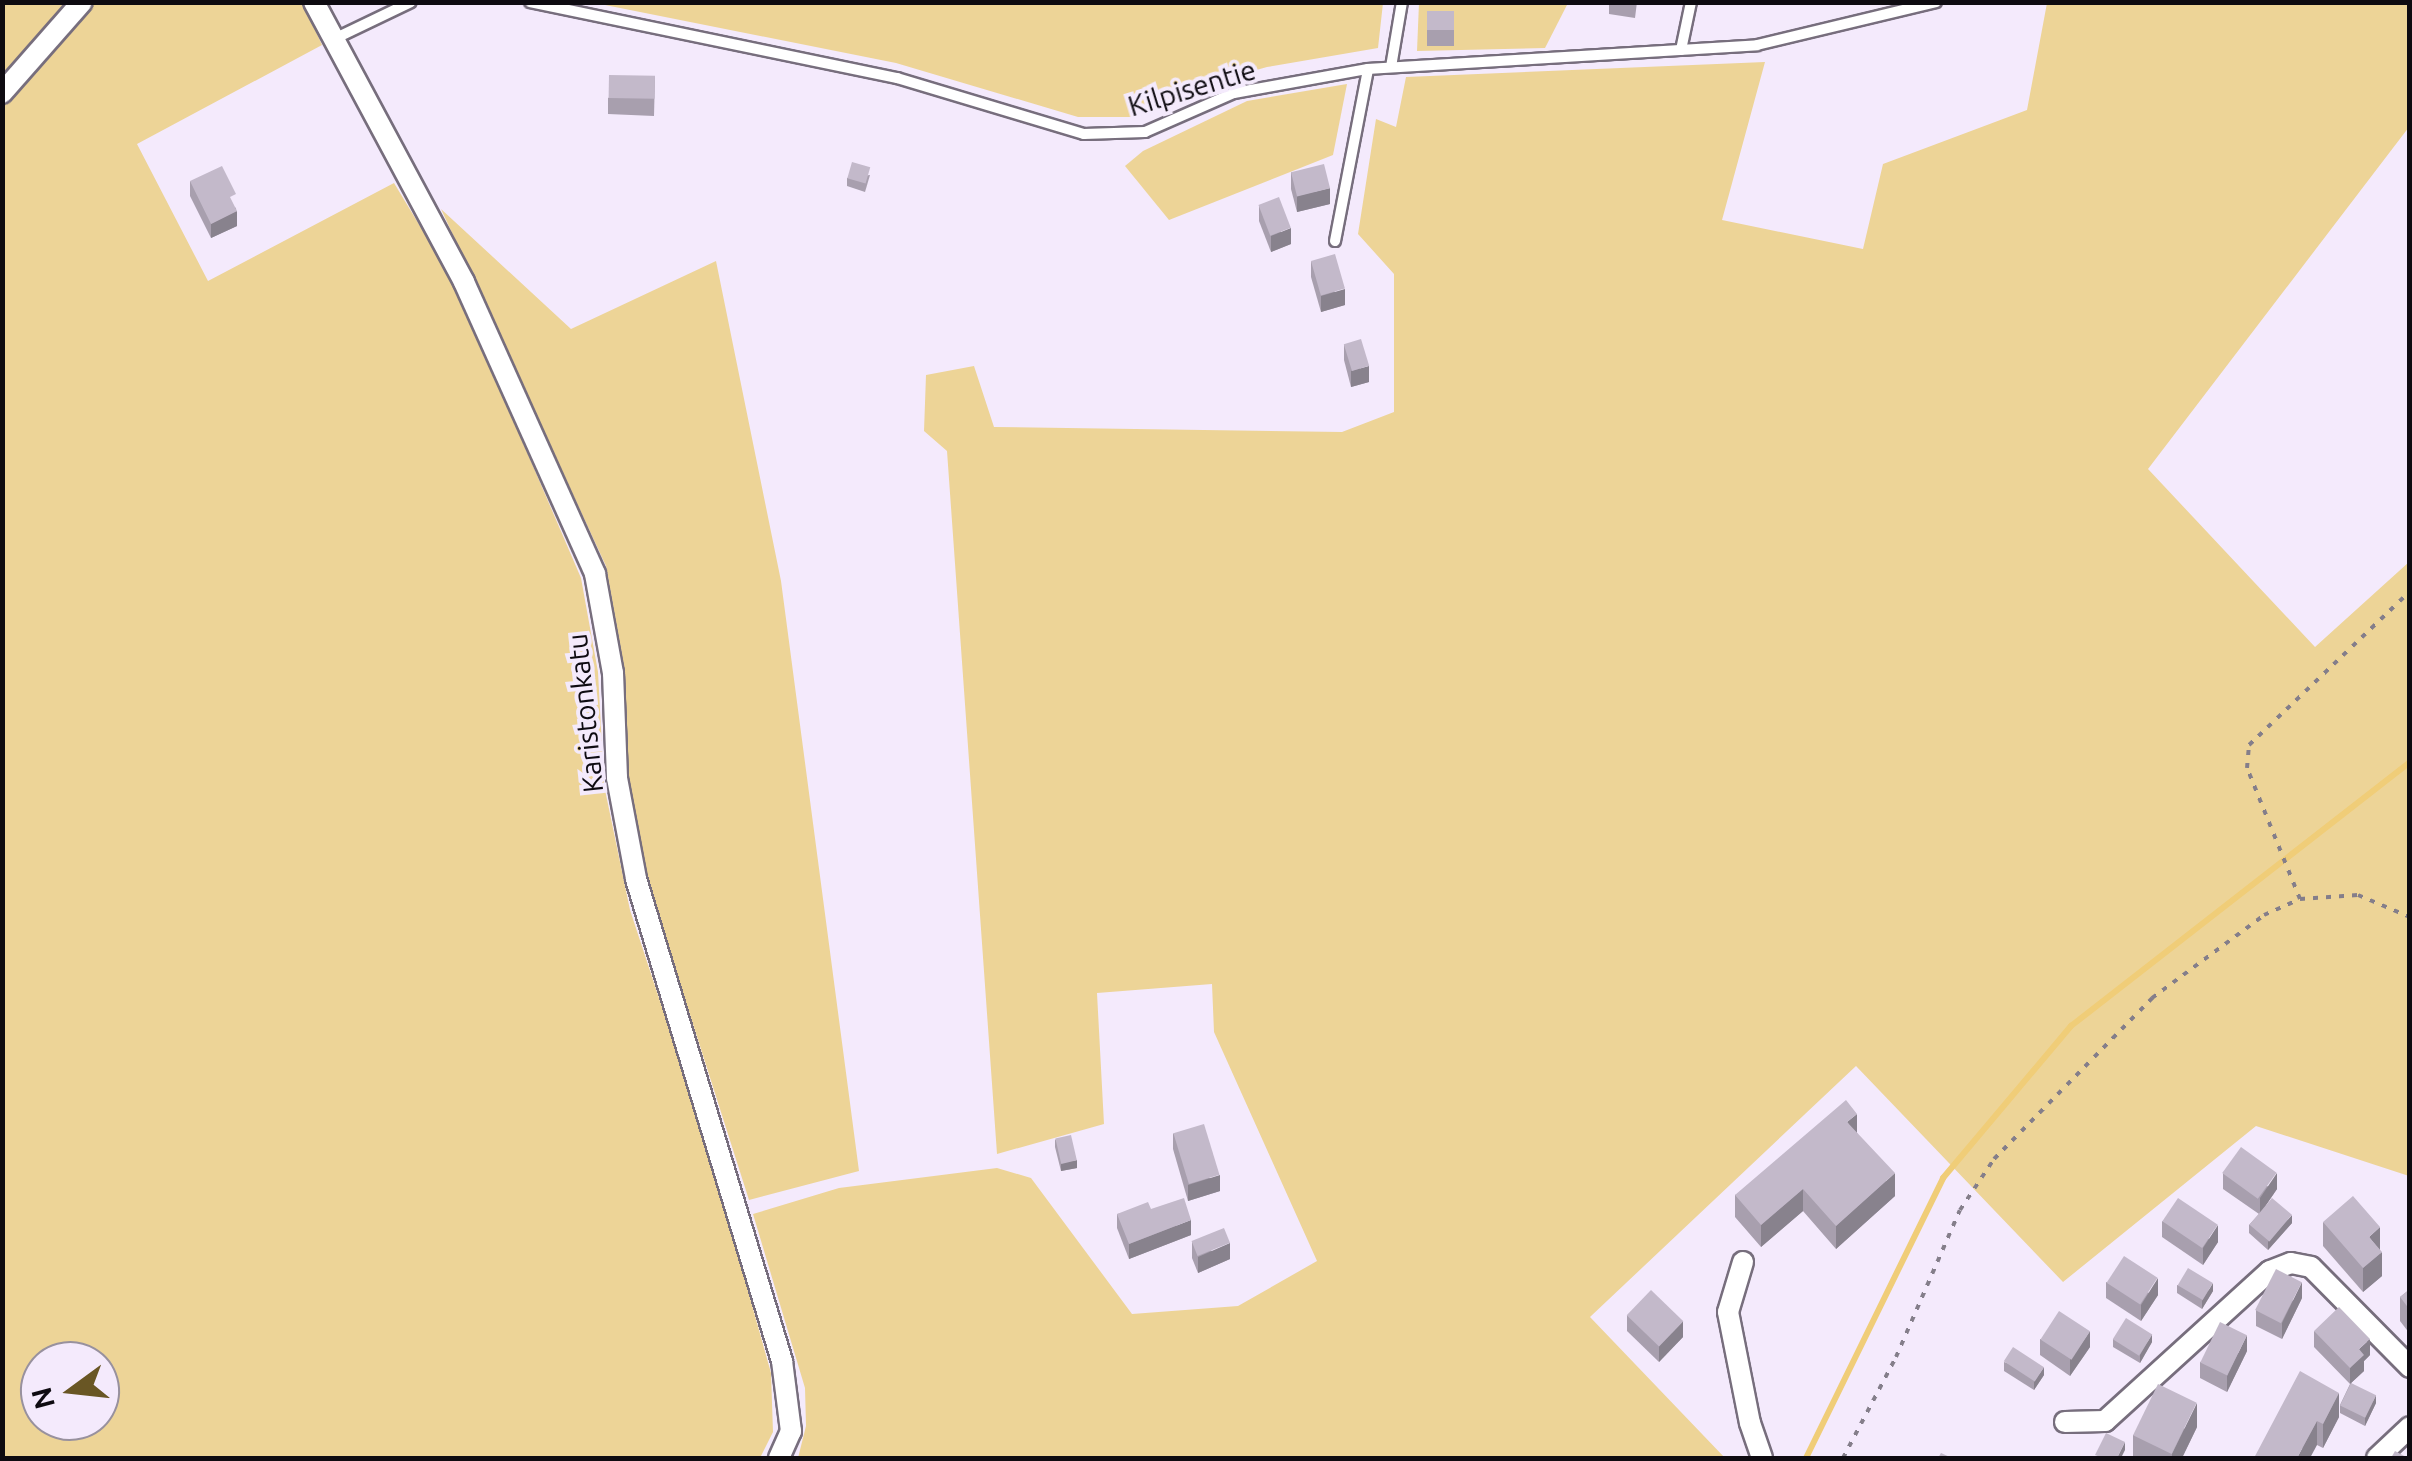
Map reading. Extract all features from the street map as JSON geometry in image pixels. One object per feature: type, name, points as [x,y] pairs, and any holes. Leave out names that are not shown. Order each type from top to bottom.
[{"type":"street","points":[[2,93],[82,2]]},
{"type":"street","name":"Karistonkatu","points":[[314,2],[464,282],[595,574],[613,673],[618,778],[636,879],[782,1360],[791,1431],[779,1458]]},
{"type":"street","points":[[1743,1262],[1728,1312],[1750,1423],[1762,1458]]},
{"type":"street","points":[[2065,1422],[2105,1421],[2270,1271],[2291,1263],[2311,1266],[2410,1367]]},
{"type":"street","points":[[2376,1458],[2410,1428]]},
{"type":"lane","points":[[333,39],[411,2]]},
{"type":"lane","name":"Kilpisentie","points":[[530,2],[897,78],[1084,134],[1145,132],[1234,94],[1368,69],[1757,45],[1936,2]]},
{"type":"lane","points":[[1391,68],[1402,2]]},
{"type":"lane","points":[[1681,50],[1691,2]]},
{"type":"lane","points":[[1336,241],[1368,69]]},
{"type":"path","points":[[2300,899],[2279,856],[2247,768],[2249,745],[2410,591]]},
{"type":"path","points":[[1843,1458],[1896,1357],[1960,1210],[1994,1159],[2152,998],[2264,915],[2300,899],[2358,895],[2410,918]]},
{"type":"shaded area","points":[[3,3],[70,3],[3,79]]},
{"type":"shaded area","points":[[94,3],[303,3],[322,45],[137,144],[208,281],[394,183],[455,284],[581,578],[598,672],[604,785],[630,910],[706,1141],[771,1373],[773,1432],[760,1458],[3,1458],[3,107]]},
{"type":"shaded area","points":[[595,3],[1383,3],[1378,48],[1267,67],[1182,91],[1165,104],[1130,117],[1078,117],[896,63]]},
{"type":"shaded area","points":[[1419,3],[1568,3],[1545,48],[1417,51]]},
{"type":"shaded area","points":[[2047,3],[2409,3],[2409,127],[2148,469],[2315,647],[2409,562],[2409,1176],[2256,1126],[2063,1282],[1856,1066],[1590,1317],[1725,1458],[798,1458],[806,1426],[805,1388],[753,1214],[839,1188],[997,1168],[1031,1178],[1132,1314],[1238,1306],[1317,1261],[1214,1032],[1212,984],[1097,993],[1104,1124],[997,1154],[947,451],[924,431],[926,375],[974,366],[994,427],[1342,432],[1394,412],[1394,274],[1358,234],[1376,119],[1396,127],[1406,77],[1765,62],[1722,220],[1863,249],[1883,164],[2027,110]]},
{"type":"shaded area","points":[[1347,84],[1333,155],[1169,220],[1125,166],[1143,151],[1247,101]]},
{"type":"shaded area","points":[[441,209],[571,329],[716,261],[781,581],[859,1171],[749,1200],[642,864],[626,772],[625,672],[606,566]]},
{"type":"building","points":[[1427,11],[1454,11],[1454,30],[1427,30]]},
{"type":"building","points":[[609,75],[655,76],[655,99],[609,98]]},
{"type":"building","points":[[852,162],[870,167],[866,184],[847,178]]},
{"type":"building","points":[[1324,164],[1330,188],[1297,196],[1291,172]]},
{"type":"building","points":[[222,166],[236,194],[230,197],[237,211],[211,224],[190,181]]},
{"type":"building","points":[[1279,197],[1291,228],[1270,236],[1258,205]]},
{"type":"building","points":[[1335,254],[1345,289],[1321,295],[1311,261]]},
{"type":"building","points":[[1361,339],[1369,366],[1352,371],[1344,344]]},
{"type":"building","points":[[1846,1100],[1857,1114],[1847,1122],[1895,1173],[1836,1226],[1803,1189],[1761,1225],[1735,1195]]},
{"type":"building","points":[[1204,1124],[1219,1175],[1189,1184],[1173,1133]]},
{"type":"building","points":[[1071,1135],[1077,1160],[1061,1164],[1055,1139]]},
{"type":"building","points":[[2241,1147],[2277,1173],[2258,1199],[2222,1173]]},
{"type":"building","points":[[2353,1196],[2380,1227],[2369,1237],[2382,1252],[2363,1268],[2323,1222]]},
{"type":"building","points":[[1184,1198],[1191,1220],[1129,1244],[1117,1214],[1148,1202],[1151,1209]]},
{"type":"building","points":[[2178,1198],[2218,1225],[2202,1248],[2162,1221]]},
{"type":"building","points":[[2272,1198],[2292,1215],[2269,1242],[2250,1225]]},
{"type":"building","points":[[1224,1228],[1230,1243],[1198,1256],[1192,1241]]},
{"type":"building","points":[[2124,1256],[2158,1278],[2140,1305],[2107,1283]]},
{"type":"building","points":[[2188,1268],[2213,1283],[2203,1300],[2178,1285]]},
{"type":"building","points":[[2276,1269],[2302,1282],[2281,1323],[2255,1310]]},
{"type":"building","points":[[2410,1289],[2410,1310],[2400,1297]]},
{"type":"building","points":[[1651,1290],[1683,1321],[1659,1346],[1627,1315]]},
{"type":"building","points":[[2339,1307],[2370,1339],[2359,1349],[2364,1355],[2350,1368],[2314,1331]]},
{"type":"building","points":[[2059,1311],[2090,1331],[2072,1360],[2040,1340]]},
{"type":"building","points":[[2126,1318],[2152,1334],[2139,1356],[2113,1339]]},
{"type":"building","points":[[2220,1322],[2247,1335],[2227,1376],[2200,1362]]},
{"type":"building","points":[[2013,1347],[2044,1367],[2035,1381],[2004,1361]]},
{"type":"building","points":[[2300,1371],[2339,1393],[2323,1424],[2317,1421],[2297,1458],[2254,1458]]},
{"type":"building","points":[[2351,1383],[2376,1395],[2365,1418],[2340,1405]]},
{"type":"building","points":[[2158,1384],[2197,1403],[2172,1454],[2133,1435]]},
{"type":"building","points":[[2106,1433],[2125,1442],[2117,1458],[2095,1455]]},
{"type":"waterway","points":[[1806,1458],[1943,1178],[2071,1026],[2410,762]]}]
